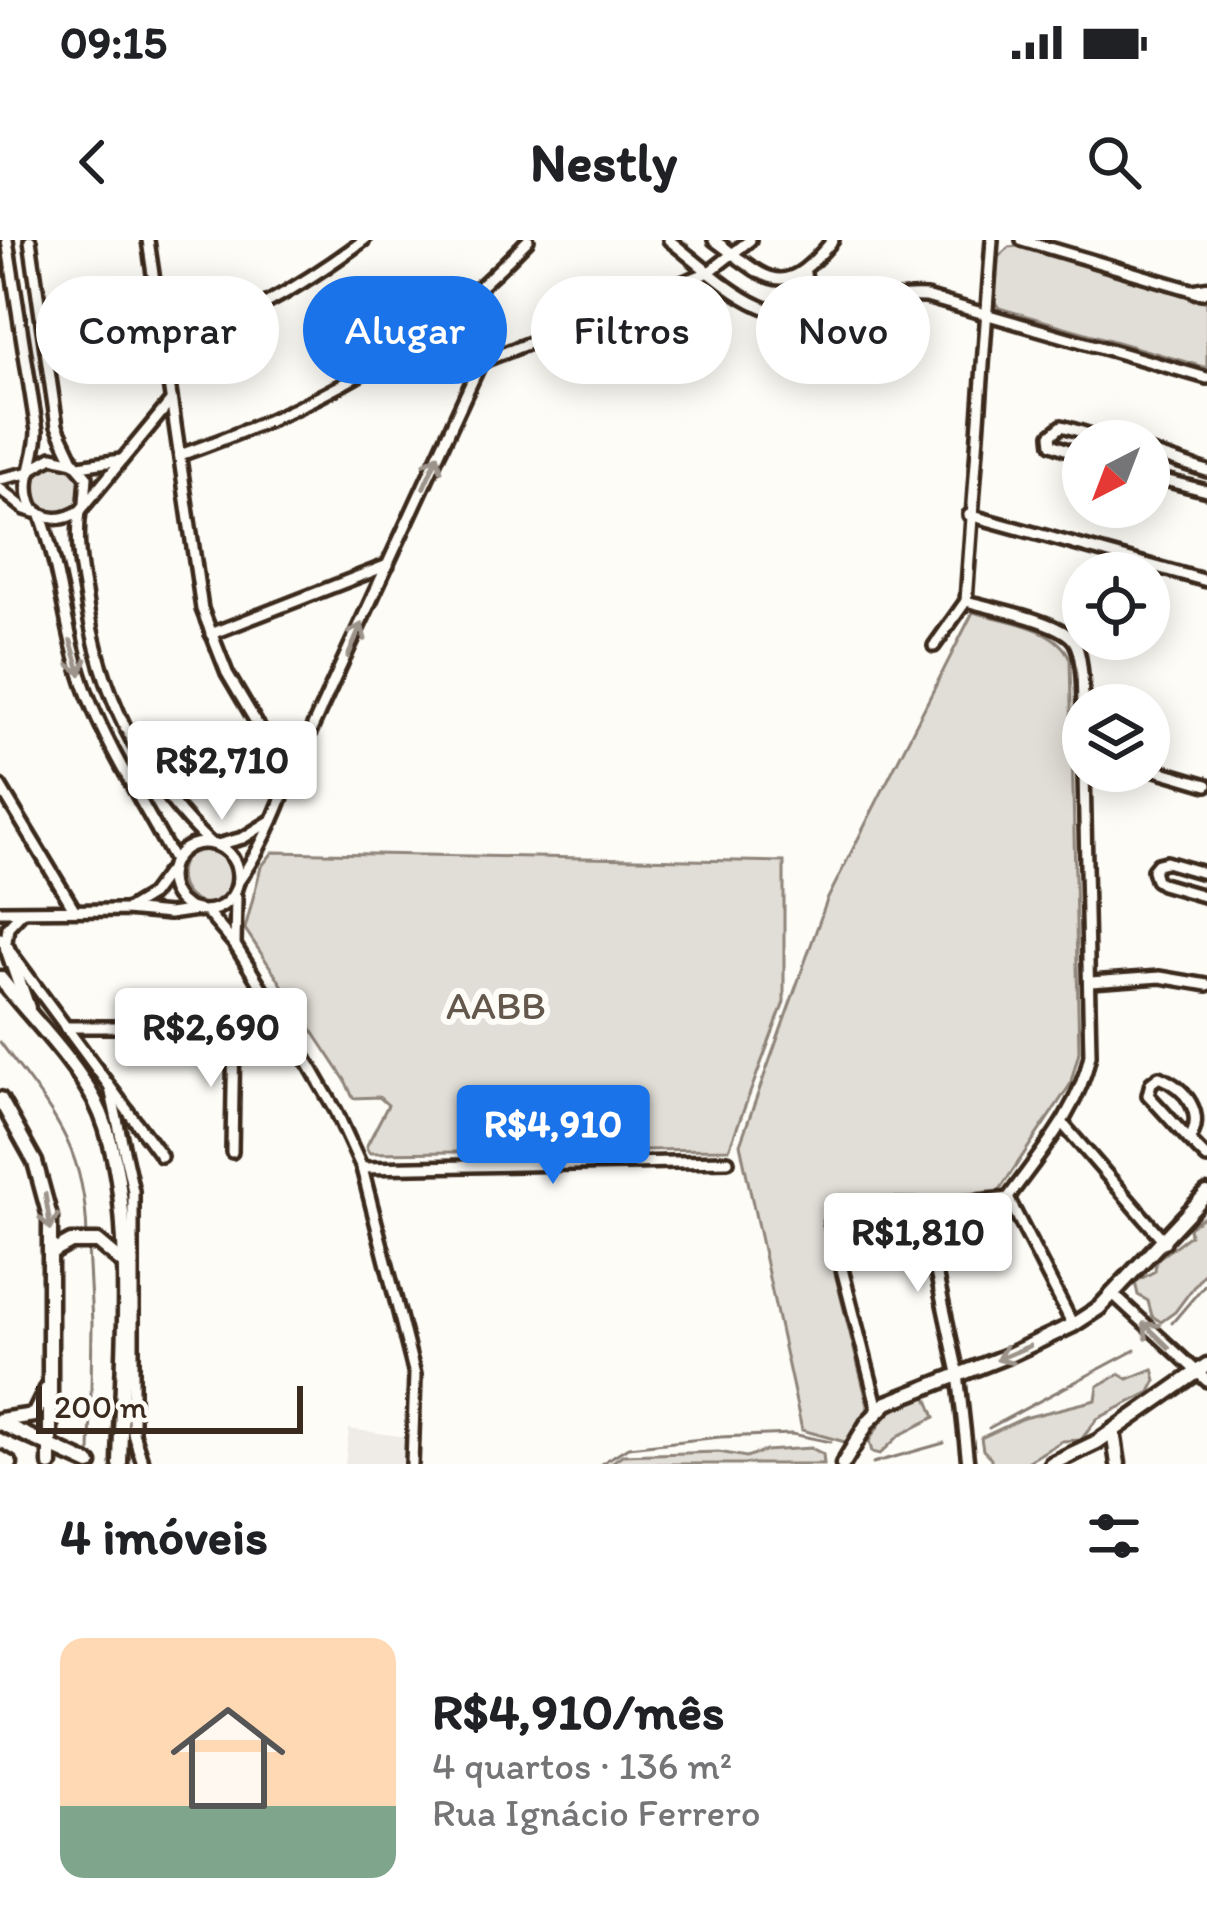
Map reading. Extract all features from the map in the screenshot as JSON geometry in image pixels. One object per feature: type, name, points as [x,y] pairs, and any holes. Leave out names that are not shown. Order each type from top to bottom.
[{"type":"main road","points":[[4,943],[32,1020]]},
{"type":"main road","points":[[0,978],[94,1098],[106,1127],[122,1202],[122,1464]]},
{"type":"main road","points":[[0,1099],[34,1162],[50,1217],[50,1464]]},
{"type":"main road","points":[[842,1464],[878,1409],[1073,1325],[1114,1295],[1207,1193]]},
{"type":"main road","points":[[52,1252],[71,1242],[98,1242],[123,1263]]},
{"type":"main road","points":[[122,1358],[133,1378]]},
{"type":"main road","points":[[1051,1464],[1113,1432],[1204,1374]]},
{"type":"main road","points":[[0,1421],[34,1415],[50,1382]]},
{"type":"main road","points":[[0,1421],[90,1464]]},
{"type":"main road","points":[[1113,1432],[1118,1464]]},
{"type":"main road","points":[[1073,1454],[1087,1464]]},
{"type":"main road","points":[[0,1458],[10,1464]]},
{"type":"street","points":[[7,240],[37,431],[26,488],[51,544],[70,642],[88,698],[173,864],[172,889],[185,906],[201,911],[235,945],[336,1111],[362,1168],[415,1375],[412,1464]]},
{"type":"street","points":[[30,240],[36,282]]},
{"type":"street","points":[[148,240],[153,276]]},
{"type":"street","points":[[279,297],[364,240]]},
{"type":"street","points":[[489,276],[528,240]]},
{"type":"street","points":[[669,240],[756,304]]},
{"type":"street","points":[[714,240],[764,277],[805,273],[833,240]]},
{"type":"street","points":[[507,352],[709,272],[750,240]]},
{"type":"street","points":[[934,646],[966,601],[992,240]]},
{"type":"street","points":[[1022,240],[1203,291]]},
{"type":"street","points":[[930,298],[1207,379]]},
{"type":"street","points":[[26,355],[36,354]]},
{"type":"street","points":[[51,384],[57,426],[89,488],[77,527],[91,635],[106,691],[183,818],[234,860],[235,945]]},
{"type":"street","points":[[170,384],[202,609],[227,673],[289,778]]},
{"type":"street","points":[[180,455],[313,403],[346,384]]},
{"type":"street","points":[[0,911],[169,914],[225,904],[259,852],[471,384]]},
{"type":"street","points":[[0,489],[25,509],[54,520],[68,518],[81,509],[172,400]]},
{"type":"street","points":[[1062,426],[1051,435],[1052,444],[1062,448]]},
{"type":"street","points":[[0,478],[32,470],[52,458],[76,464],[122,460]]},
{"type":"street","points":[[1170,459],[1207,471]]},
{"type":"street","points":[[1170,481],[1207,491]]},
{"type":"street","points":[[970,514],[1207,581]]},
{"type":"street","points":[[211,634],[388,565]]},
{"type":"street","points":[[368,571],[382,577]]},
{"type":"street","points":[[966,601],[1055,627],[1073,639],[1080,684]]},
{"type":"street","points":[[88,698],[106,691]]},
{"type":"street","points":[[1170,774],[1207,785]]},
{"type":"street","points":[[0,786],[74,909]]},
{"type":"street","points":[[878,1409],[830,1222],[836,1209],[848,1203],[922,1208],[1008,1198],[1062,1123],[1085,1078],[1090,1055],[1085,792]]},
{"type":"street","points":[[125,910],[151,895],[186,848],[243,838],[276,816]]},
{"type":"street","points":[[1207,874],[1166,862],[1153,870],[1162,884],[1207,897]]},
{"type":"street","points":[[22,912],[8,927],[4,943],[161,1156]]},
{"type":"street","points":[[1090,982],[1160,977],[1207,985]]},
{"type":"street","points":[[66,1027],[286,1027]]},
{"type":"street","points":[[232,1152],[234,1028]]},
{"type":"street","points":[[1189,1140],[1197,1128],[1196,1111],[1160,1077],[1151,1082],[1148,1095],[1189,1140],[1207,1158]]},
{"type":"street","points":[[110,1088],[133,1191],[133,1436],[143,1464]]},
{"type":"street","points":[[1062,1123],[1166,1242]]},
{"type":"street","points":[[362,1168],[728,1161]]},
{"type":"street","points":[[1008,1198],[1073,1325]]},
{"type":"street","points":[[922,1208],[958,1373],[968,1464]]},
{"type":"street","points":[[1114,1295],[1204,1374]]},
{"type":"street","points":[[122,1464],[133,1436]]},
{"type":"shaded area","points":[[349,1429],[414,1438],[412,1464],[345,1464]]},
{"type":"green space","points":[[1019,246],[1207,302],[1207,368],[999,308],[993,300],[996,259],[1009,247]]},
{"type":"green space","points":[[57,463],[76,470],[83,489],[76,508],[57,515],[38,508],[31,489],[38,470]]},
{"type":"green space","points":[[973,612],[1054,639],[1062,647],[1062,660],[1070,660],[1071,684],[1062,684],[1062,792],[1073,792],[1079,1052],[1070,1085],[999,1191],[919,1198],[845,1196],[825,1208],[822,1222],[868,1405],[866,1421],[845,1442],[802,1430],[740,1144],[827,900]]},
{"type":"green space","points":[[209,846],[229,855],[238,875],[229,895],[209,904],[189,895],[180,875],[189,855]]},
{"type":"green space","name":"AABB","points":[[273,852],[784,862],[784,1002],[729,1149],[369,1153],[366,1147],[388,1105],[379,1097],[353,1098],[245,929],[261,867]]},
{"type":"green space","points":[[1207,1214],[1207,1269],[1175,1312],[1161,1322],[1152,1316],[1148,1301],[1138,1295],[1135,1282],[1155,1271],[1156,1260],[1190,1235],[1189,1227]]},
{"type":"green space","points":[[1153,1369],[1156,1380],[1150,1392],[1097,1419],[1081,1440],[1062,1441],[1024,1464],[991,1464],[983,1450],[981,1438],[1024,1418],[1096,1400],[1098,1386],[1120,1374],[1128,1379]]},
{"type":"green space","points":[[926,1395],[935,1417],[900,1435],[880,1454],[872,1452],[869,1441],[888,1411]]},
{"type":"green space","points":[[811,1448],[823,1454],[824,1464],[610,1464],[622,1455],[719,1452],[746,1457]]},
{"type":"waterway","points":[[0,1042],[50,1110],[72,1153],[85,1205],[87,1237]]},
{"type":"waterway","points":[[88,1247],[90,1459]]},
{"type":"waterway","points":[[1172,1323],[1207,1282]]},
{"type":"waterway","points":[[989,1428],[1135,1350]]},
{"type":"waterway","points":[[601,1464],[628,1447],[720,1437],[792,1434],[831,1442]]},
{"type":"waterway","points":[[873,1463],[944,1443]]}]
